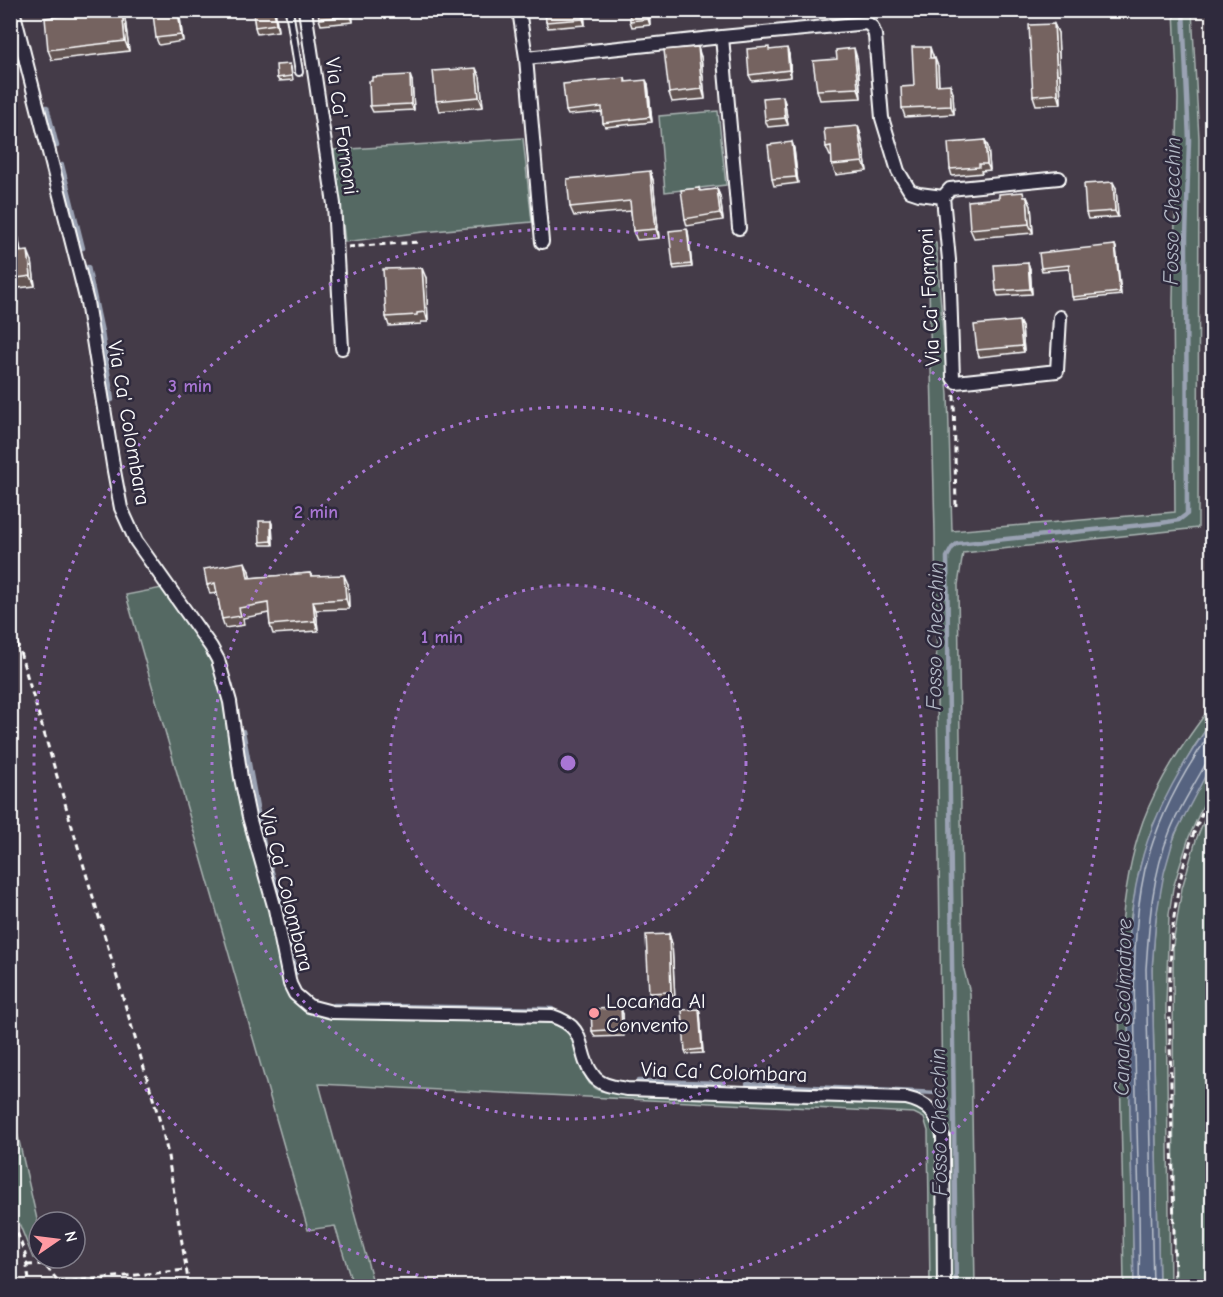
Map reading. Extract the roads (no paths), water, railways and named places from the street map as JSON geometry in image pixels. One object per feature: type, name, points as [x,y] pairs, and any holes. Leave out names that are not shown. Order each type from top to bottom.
[{"type":"street","name":"Via Ca' Colombara","points":[[13,10],[87,302],[121,508],[135,542],[211,646],[223,674],[232,711],[249,817],[275,909],[287,972],[295,994],[309,1006],[332,1012],[552,1016],[564,1020],[572,1027],[579,1036],[593,1075],[601,1082],[613,1087],[906,1098],[918,1101],[935,1114],[943,1136],[945,1287]]},
{"type":"street","name":"Via Ca' Fornoni","points":[[305,10],[329,164],[337,248],[342,348]]},
{"type":"street","points":[[519,10],[526,58],[542,242]]},
{"type":"street","name":"Via Ca' Fornoni","points":[[526,58],[867,24],[872,27],[875,35],[882,118],[898,171],[910,191],[944,197]]},
{"type":"street","points":[[722,37],[739,228]]},
{"type":"street","name":"Via Ca' Fornoni","points":[[1059,178],[950,189],[944,197],[949,260],[953,378],[956,382],[1057,371],[1060,317]]},
{"type":"lane","name":"Via Ca' Fornoni","points":[[289,10],[299,72]]},
{"type":"water","points":[[1212,721],[1212,763],[1175,834],[1164,873],[1156,918],[1152,969],[1159,1286],[1134,1286],[1128,989],[1131,915],[1140,867],[1152,828],[1189,755]]},
{"type":"waterway","name":"Fosso Checchin","points":[[956,1286],[947,557],[957,544],[1161,523],[1179,520],[1187,514],[1186,237],[1189,140],[1183,10]]},
{"type":"waterway","points":[[47,107],[57,146]]},
{"type":"waterway","points":[[62,165],[83,248]]},
{"type":"waterway","points":[[88,267],[102,332],[112,400]]},
{"type":"waterway","points":[[243,731],[264,845],[283,909],[296,973]]},
{"type":"waterway","points":[[334,1005],[552,1009]]},
{"type":"waterway","points":[[638,1081],[723,1083]]},
{"type":"waterway","points":[[747,1084],[938,1093]]},
{"type":"place","name":"Locanda Al Convento","points":[[594,1013]]},
{"type":"water label","name":"Canale Scolmatore","points":[[1122,1007]]}]
